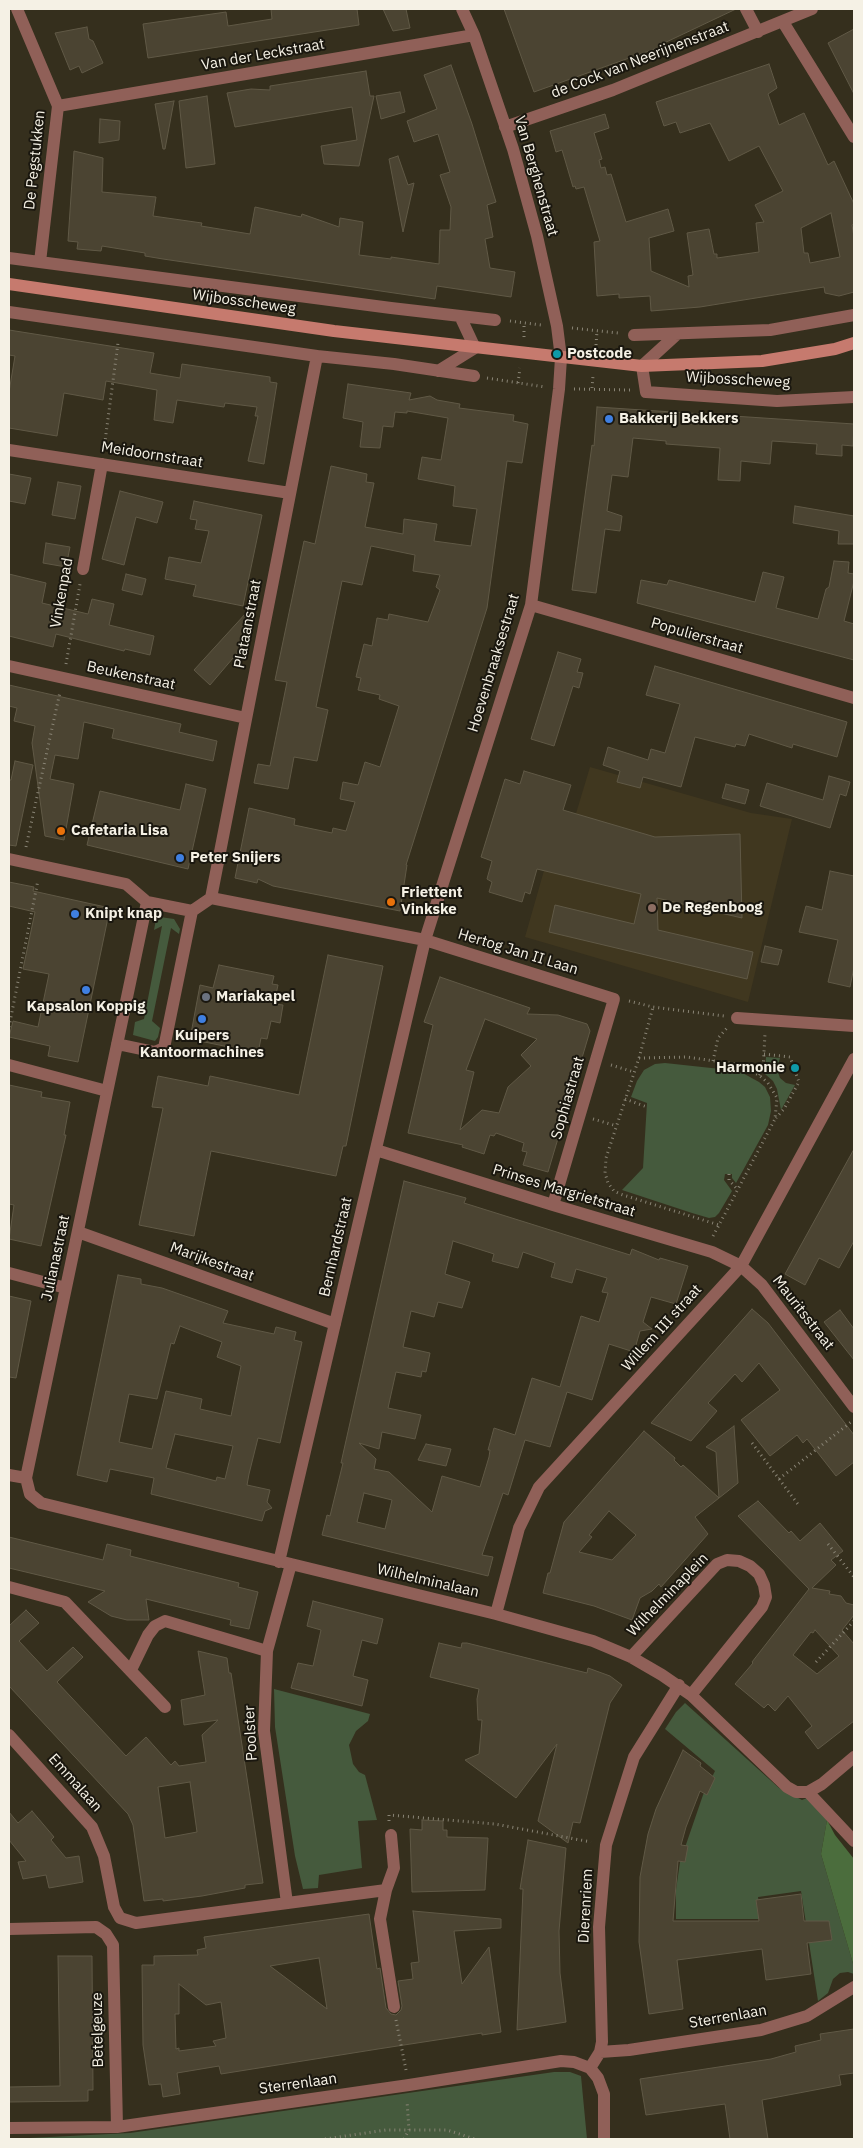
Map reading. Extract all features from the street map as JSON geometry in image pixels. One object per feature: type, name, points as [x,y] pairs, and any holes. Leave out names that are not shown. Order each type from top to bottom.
[{"type":"street","name":"De Pegstukken","points":[[17,9],[58,106],[40,262]]},
{"type":"street","name":"Van Berghenstraat","points":[[462,9],[474,35],[513,149],[537,236],[557,326],[561,358]]},
{"type":"street","points":[[746,9],[758,32]]},
{"type":"street","name":"de Cock van Neerijnenstraat","points":[[505,127],[613,90],[812,9]]},
{"type":"street","points":[[783,22],[854,137]]},
{"type":"street","name":"Van der Leckstraat","points":[[58,106],[474,35]]},
{"type":"street","name":"Wijbosscheweg","points":[[9,258],[495,320]]},
{"type":"street","name":"Wijbosscheweg","points":[[9,284],[334,331],[642,366],[762,361],[835,349],[854,343]]},
{"type":"street","points":[[9,312],[317,356],[394,364],[474,376]]},
{"type":"street","points":[[634,335],[676,335],[770,330],[854,315]]},
{"type":"street","points":[[438,371],[475,348],[460,316]]},
{"type":"street","points":[[642,366],[676,335]]},
{"type":"street","name":"Plataanstraat","points":[[211,898],[317,356]]},
{"type":"street","name":"Hoevenbraaksestraat","points":[[425,940],[531,605],[559,389],[561,358]]},
{"type":"street","name":"Wijbosscheweg","points":[[642,366],[646,392],[777,400],[854,397]]},
{"type":"street","name":"Meidoornstraat","points":[[9,450],[290,493]]},
{"type":"street","name":"Vinkenpad","points":[[83,569],[102,464]]},
{"type":"street","name":"Populierstraat","points":[[531,605],[854,698]]},
{"type":"street","name":"Beukenstraat","points":[[9,666],[246,718]]},
{"type":"street","points":[[9,859],[126,884],[147,902],[192,911]]},
{"type":"street","points":[[117,1044],[155,1052],[164,1048],[192,911],[211,898]]},
{"type":"street","name":"Hertog Jan II Laan","points":[[211,898],[425,940],[614,999]]},
{"type":"street","name":"Julianastraat","points":[[26,1478],[147,902]]},
{"type":"street","name":"Bernhardstraat","points":[[285,1563],[335,1324],[425,940]]},
{"type":"street","name":"Sophiastraat","points":[[553,1205],[614,999]]},
{"type":"street","points":[[734,1017],[854,1026]]},
{"type":"street","name":"Willem III straat","points":[[496,1614],[519,1528],[539,1487],[741,1266],[854,1059]]},
{"type":"street","points":[[9,1066],[107,1091]]},
{"type":"street","name":"Prinses Margrietstraat","points":[[376,1150],[705,1250],[741,1266]]},
{"type":"street","name":"Marijkestraat","points":[[78,1232],[335,1324]]},
{"type":"street","name":"Mauritsstraat","points":[[741,1266],[762,1286],[854,1407]]},
{"type":"street","points":[[9,1273],[66,1288]]},
{"type":"street","points":[[9,1475],[26,1478]]},
{"type":"street","name":"Wilhelminalaan","points":[[26,1478],[30,1494],[40,1503],[496,1614],[593,1642],[631,1657],[691,1694],[787,1787],[796,1792],[808,1792]]},
{"type":"street","name":"Wilhelminaplein","points":[[631,1657],[717,1564],[727,1560],[739,1561],[750,1566],[759,1574],[764,1586],[766,1597],[762,1607],[691,1694]]},
{"type":"street","name":"Poolster","points":[[285,1563],[267,1651],[264,1732],[287,1903]]},
{"type":"street","points":[[9,1587],[65,1602],[165,1707]]},
{"type":"street","points":[[131,1670],[148,1635],[155,1626],[165,1621],[267,1651]]},
{"type":"street","name":"Dierenriem","points":[[590,2068],[600,2052],[602,2042],[598,1927],[606,1845],[634,1757],[679,1686]]},
{"type":"street","name":"Emmalaan","points":[[9,1735],[92,1826],[104,1856],[114,1907],[120,1918],[136,1923],[287,1903]]},
{"type":"street","points":[[854,1757],[822,1784],[808,1792],[854,1841]]},
{"type":"street","points":[[391,1835],[394,1868],[386,1890],[380,1919],[394,2007]]},
{"type":"street","points":[[287,1903],[386,1890]]},
{"type":"street","name":"Betelgeuze","points":[[9,1929],[96,1927],[106,1934],[113,1944],[117,2127]]},
{"type":"street","name":"Sterrenlaan","points":[[600,2052],[628,2050],[760,2030],[808,2016],[854,1987]]},
{"type":"street","name":"Sterrenlaan","points":[[9,2128],[117,2127],[561,2061],[574,2062],[590,2068]]},
{"type":"street","points":[[590,2068],[598,2078],[604,2094],[604,2139]]},
{"type":"path","points":[[524,323],[634,335]]},
{"type":"path","points":[[102,464],[120,327]]},
{"type":"path","name":"Vinkenpad","points":[[23,863],[63,678],[83,569]]},
{"type":"path","points":[[9,1027],[40,866]]},
{"type":"path","points":[[614,999],[635,1001],[653,1007],[734,1017],[725,1032],[718,1038],[712,1061]]},
{"type":"path","points":[[653,1007],[639,1058],[606,1158],[605,1173],[614,1191],[719,1225]]},
{"type":"path","points":[[759,1075],[762,1070],[766,1020]]},
{"type":"path","points":[[705,1250],[775,1119],[784,1109],[799,1082],[790,1057],[764,1054]]},
{"type":"path","points":[[639,1058],[687,1057],[734,1064],[759,1075],[768,1083],[776,1098],[775,1119]]},
{"type":"path","points":[[596,1061],[634,1072]]},
{"type":"path","points":[[625,1099],[647,1107]]},
{"type":"path","points":[[580,1116],[616,1126]]},
{"type":"path","points":[[728,1174],[729,1180],[738,1190]]},
{"type":"path","points":[[778,1479],[854,1419]]},
{"type":"path","points":[[752,1443],[800,1507]]},
{"type":"path","points":[[828,1544],[854,1577]]},
{"type":"path","points":[[816,1662],[854,1621]]},
{"type":"path","points":[[391,1835],[388,1815],[495,1824],[606,1845]]},
{"type":"path","points":[[394,2007],[409,2085],[409,2130],[404,2139]]},
{"type":"path","points":[[325,2139],[386,2130],[447,2130],[474,2139]]},
{"type":"shaded area","name":"De Regenboog","points":[[590,767],[751,813],[792,819],[748,1002],[525,937],[545,867],[559,870]]},
{"type":"green space","points":[[160,917],[174,919],[180,929],[179,934],[171,928],[152,1021],[160,1028],[155,1041],[133,1035],[135,1022],[144,1019],[162,926],[154,930],[156,919]]},
{"type":"green space","points":[[766,1057],[780,1058],[777,1069],[780,1078],[786,1083],[795,1085],[781,1110],[777,1089],[773,1081],[765,1074]]},
{"type":"green space","points":[[665,1063],[739,1071],[765,1087],[770,1097],[771,1111],[768,1125],[736,1183],[732,1178],[732,1174],[725,1174],[724,1180],[732,1191],[715,1217],[709,1218],[622,1190],[643,1168],[647,1103],[631,1097],[637,1081],[644,1070],[655,1064]]},
{"type":"green space","points":[[274,1689],[370,1714],[368,1721],[356,1731],[349,1745],[353,1764],[359,1772],[365,1775],[377,1820],[358,1821],[362,1868],[319,1875],[318,1888],[303,1889],[295,1856],[275,1727]]},
{"type":"green space","points":[[685,1703],[779,1788],[802,1800],[807,1798],[827,1820],[821,1854],[854,1967],[854,1974],[848,1972],[840,1973],[833,1979],[828,1993],[818,2001],[801,1891],[758,1897],[761,1919],[676,1919],[676,1890],[680,1862],[703,1795],[715,1771],[665,1729],[676,1712]]},
{"type":"green space","points":[[827,1820],[835,1835],[854,1859],[854,1967],[821,1854]]},
{"type":"green space","points":[[554,2072],[570,2072],[581,2076],[587,2139],[9,2139],[130,2133]]},
{"type":"building","points":[[271,9],[357,9],[359,25],[148,58],[143,24],[226,12],[228,26],[272,19]]},
{"type":"building","points":[[383,9],[406,9],[410,28],[393,31]]},
{"type":"building","points":[[504,9],[736,9],[660,45],[660,47],[534,92]]},
{"type":"building","points":[[87,27],[89,39],[93,41],[103,63],[82,73],[79,66],[70,70],[55,33]]},
{"type":"building","points":[[854,29],[854,94],[828,43]]},
{"type":"building","points":[[769,64],[777,88],[768,94],[779,125],[804,113],[828,165],[834,161],[854,204],[854,224],[852,225],[854,237],[854,292],[839,296],[825,293],[824,287],[700,307],[651,311],[650,296],[619,298],[619,294],[597,296],[594,242],[600,241],[584,187],[576,189],[575,186],[573,187],[562,150],[556,152],[550,131],[605,114],[609,128],[594,133],[602,159],[599,160],[601,168],[605,167],[607,175],[611,174],[626,222],[668,209],[674,231],[649,238],[651,271],[689,287],[688,276],[693,275],[687,233],[709,229],[714,254],[717,254],[717,258],[759,252],[756,223],[764,222],[755,205],[783,191],[759,146],[729,161],[710,123],[680,133],[676,122],[664,126],[656,102]],"holes":[[[831,213],[840,257],[810,263],[808,253],[804,253],[801,228]]]},
{"type":"building","points":[[451,65],[472,124],[496,202],[487,205],[493,237],[485,239],[490,268],[515,272],[511,297],[437,286],[435,299],[163,259],[145,256],[145,253],[102,246],[101,251],[77,249],[78,242],[68,241],[74,151],[103,158],[102,192],[156,197],[153,216],[202,223],[201,226],[250,234],[255,207],[301,217],[302,214],[339,227],[340,218],[363,222],[359,255],[391,259],[391,257],[439,264],[440,230],[450,230],[451,207],[440,175],[450,172],[438,134],[414,142],[407,121],[437,109],[424,75]]},
{"type":"building","points":[[366,71],[370,96],[374,96],[359,166],[324,164],[321,146],[357,140],[352,107],[235,127],[227,93],[251,89],[270,90],[270,86]]},
{"type":"building","points":[[400,92],[405,112],[381,119],[376,96]]},
{"type":"building","points":[[207,96],[215,164],[186,168],[179,101]]},
{"type":"building","points":[[174,101],[165,149],[163,149],[155,104]]},
{"type":"building","points":[[100,119],[120,121],[119,140],[99,143]]},
{"type":"building","points":[[398,156],[408,185],[414,183],[403,232],[389,159]]},
{"type":"building","points":[[9,330],[154,353],[150,373],[180,378],[182,364],[270,377],[270,382],[277,383],[264,464],[248,461],[258,416],[255,416],[257,407],[225,403],[224,407],[177,400],[173,423],[154,420],[157,390],[106,381],[103,400],[64,393],[57,436],[9,428],[9,392],[15,356],[9,355]]},
{"type":"building","points":[[348,384],[411,393],[409,400],[430,396],[437,400],[460,404],[459,408],[514,415],[513,421],[528,424],[522,463],[507,461],[487,608],[406,865],[400,911],[273,886],[258,879],[257,883],[235,878],[249,808],[295,819],[294,825],[332,833],[333,828],[346,831],[355,802],[340,799],[343,782],[358,785],[365,762],[380,767],[399,706],[379,699],[380,695],[358,690],[361,678],[356,677],[364,644],[372,646],[377,618],[388,620],[389,614],[428,622],[440,590],[436,587],[440,575],[413,571],[415,555],[371,546],[362,585],[342,581],[316,707],[328,710],[317,761],[294,757],[288,789],[254,783],[258,764],[270,766],[287,682],[275,680],[304,541],[315,544],[331,466],[367,474],[366,482],[374,483],[365,527],[403,534],[404,519],[437,524],[434,541],[471,546],[477,509],[453,506],[455,486],[418,479],[422,457],[441,460],[448,418],[407,411],[407,413],[395,412],[393,427],[383,426],[380,448],[360,447],[363,422],[343,418]]},
{"type":"building","points":[[597,407],[854,424],[853,446],[842,445],[842,456],[816,454],[817,444],[772,441],[770,464],[741,461],[740,481],[718,480],[720,448],[666,444],[666,441],[633,438],[628,477],[612,475],[607,511],[622,516],[620,531],[605,529],[596,593],[572,590],[592,445],[594,446]]},
{"type":"building","points":[[9,474],[31,478],[25,504],[9,501]]},
{"type":"building","points":[[58,482],[81,486],[75,519],[52,515]]},
{"type":"building","points":[[120,491],[163,502],[157,523],[136,517],[124,565],[102,559]]},
{"type":"building","points":[[194,501],[262,515],[243,606],[193,596],[196,585],[165,579],[169,557],[201,563],[209,531],[195,529],[197,520],[190,519]]},
{"type":"building","points":[[795,506],[854,516],[854,544],[838,544],[839,531],[793,523]]},
{"type":"building","points":[[46,543],[70,547],[66,567],[43,563]]},
{"type":"building","points":[[834,561],[849,562],[848,573],[854,574],[844,621],[854,624],[854,660],[637,603],[641,580],[667,585],[669,580],[755,602],[763,572],[784,577],[776,608],[818,619],[826,589],[829,587]]},
{"type":"building","points":[[9,574],[46,583],[42,603],[88,614],[92,599],[114,604],[109,625],[154,636],[150,655],[125,649],[124,651],[56,634],[53,647],[9,636]]},
{"type":"building","points":[[126,574],[146,579],[142,595],[122,590]]},
{"type":"building","points":[[247,612],[239,651],[210,685],[194,670]]},
{"type":"building","points":[[558,652],[581,659],[577,672],[583,673],[579,688],[573,686],[554,746],[531,739]]},
{"type":"building","points":[[655,666],[847,722],[837,757],[793,744],[792,748],[749,734],[745,746],[736,744],[735,747],[695,737],[681,787],[643,777],[640,788],[617,782],[620,771],[603,765],[608,747],[648,760],[651,749],[665,753],[680,704],[646,695]]},
{"type":"building","points":[[9,685],[181,724],[179,732],[217,741],[213,761],[112,738],[114,729],[84,722],[78,759],[55,755],[50,779],[74,784],[64,840],[45,836],[32,743],[35,726],[14,721],[17,708],[9,706]]},
{"type":"building","points":[[15,761],[33,765],[16,846],[9,845],[9,780],[11,780]]},
{"type":"building","points":[[524,771],[571,785],[563,810],[655,837],[740,834],[742,918],[657,898],[658,930],[753,952],[747,979],[549,932],[555,905],[634,924],[641,894],[537,869],[530,894],[525,892],[522,902],[489,892],[492,882],[487,879],[492,861],[481,857],[505,779],[520,784]]},
{"type":"building","points":[[829,776],[850,782],[846,796],[840,794],[830,828],[760,806],[767,783],[823,800]]},
{"type":"building","points":[[186,784],[206,789],[188,869],[87,845],[100,791],[180,810]]},
{"type":"building","points":[[726,784],[749,790],[745,804],[722,798]]},
{"type":"building","points":[[830,871],[854,876],[854,967],[850,987],[828,982],[838,940],[799,932],[806,906],[822,910]]},
{"type":"building","points":[[9,882],[34,887],[33,891],[110,908],[78,1062],[48,1056],[50,1046],[9,1037],[13,1021],[38,1027],[49,974],[23,969],[35,912],[9,906]]},
{"type":"building","points":[[765,946],[782,950],[778,965],[761,962]]},
{"type":"building","points":[[328,955],[383,966],[346,1146],[343,1146],[336,1176],[211,1151],[194,1236],[139,1225],[163,1108],[152,1107],[158,1076],[208,1086],[210,1076],[299,1095]]},
{"type":"building","points":[[219,965],[274,976],[272,984],[278,985],[274,1004],[283,1005],[280,1023],[271,1021],[267,1039],[261,1038],[258,1053],[190,1039],[200,985],[213,988]]},
{"type":"building","points":[[440,977],[530,1008],[527,1014],[558,1015],[587,1024],[590,1031],[548,1172],[523,1165],[527,1152],[522,1151],[524,1143],[496,1133],[494,1136],[490,1135],[484,1154],[462,1147],[463,1145],[408,1133],[433,1025],[424,1022]],"holes":[[[485,1019],[537,1039],[521,1055],[531,1066],[508,1087],[499,1113],[482,1110],[460,1130],[474,1072],[466,1070]]]},
{"type":"building","points":[[9,1085],[42,1092],[41,1097],[70,1102],[64,1135],[66,1135],[41,1246],[9,1239],[14,1205],[9,1204]]},
{"type":"building","points":[[854,1149],[854,1241],[839,1268],[819,1258],[805,1285],[785,1274]]},
{"type":"building","points":[[404,1181],[466,1198],[464,1203],[630,1255],[632,1249],[659,1260],[660,1258],[688,1266],[676,1304],[651,1297],[643,1322],[652,1329],[640,1331],[634,1352],[609,1344],[592,1400],[567,1392],[550,1447],[525,1440],[508,1495],[503,1493],[482,1555],[493,1557],[488,1576],[322,1535],[327,1515],[330,1516],[343,1463],[341,1463]],"holes":[[[453,1241],[494,1254],[492,1261],[518,1268],[523,1252],[555,1263],[551,1277],[572,1283],[576,1269],[607,1278],[602,1292],[608,1293],[599,1322],[581,1316],[560,1387],[532,1378],[515,1435],[494,1428],[488,1450],[490,1450],[489,1457],[480,1487],[442,1476],[432,1512],[389,1472],[374,1469],[376,1459],[359,1443],[379,1449],[382,1432],[415,1439],[421,1415],[388,1408],[396,1372],[421,1377],[422,1371],[426,1372],[430,1353],[403,1347],[411,1311],[434,1317],[438,1302],[462,1308],[470,1282],[445,1274]],[[364,1493],[392,1500],[385,1529],[357,1522]]]},
{"type":"building","points":[[118,1275],[141,1279],[141,1284],[162,1288],[228,1311],[223,1323],[274,1334],[276,1327],[296,1332],[294,1340],[302,1342],[280,1443],[258,1438],[247,1485],[270,1490],[267,1502],[272,1508],[265,1511],[262,1521],[151,1494],[154,1478],[110,1469],[107,1482],[77,1475]],"holes":[[[180,1326],[222,1342],[217,1357],[241,1366],[231,1416],[200,1409],[202,1399],[166,1391],[152,1449],[119,1442],[129,1394],[157,1399],[171,1343],[174,1344]],[[175,1434],[233,1446],[225,1479],[217,1477],[216,1481],[166,1468]]]},
{"type":"building","points":[[9,1296],[31,1301],[16,1378],[9,1377]]},
{"type":"building","points":[[752,1309],[768,1323],[854,1435],[854,1462],[836,1476],[807,1439],[803,1443],[797,1435],[770,1456],[741,1420],[780,1390],[759,1363],[742,1382],[735,1374],[708,1403],[717,1411],[691,1441],[651,1423]]},
{"type":"building","points":[[840,1310],[854,1329],[854,1360],[824,1322]]},
{"type":"building","points":[[734,1426],[738,1483],[719,1498],[716,1452],[706,1447]]},
{"type":"building","points":[[644,1431],[675,1458],[674,1460],[681,1467],[683,1465],[719,1498],[695,1517],[708,1534],[661,1587],[659,1584],[640,1598],[632,1620],[594,1606],[543,1593],[564,1522]],"holes":[[[609,1511],[636,1535],[612,1560],[579,1552],[592,1537],[589,1535]]]},
{"type":"building","points":[[426,1444],[451,1449],[446,1466],[418,1460]]},
{"type":"building","points":[[758,1501],[789,1533],[791,1531],[800,1541],[820,1523],[843,1551],[831,1560],[836,1565],[812,1588],[830,1591],[829,1594],[841,1596],[846,1603],[854,1605],[854,1615],[842,1630],[854,1644],[854,1721],[818,1749],[805,1732],[812,1726],[788,1696],[775,1711],[768,1704],[764,1708],[735,1684],[809,1589],[738,1516]],"holes":[[[815,1630],[839,1656],[817,1674],[793,1655],[811,1632],[813,1633]]]},
{"type":"building","points":[[9,1537],[103,1560],[107,1544],[131,1550],[130,1556],[239,1583],[238,1587],[258,1592],[249,1629],[230,1625],[231,1620],[146,1599],[149,1620],[127,1620],[111,1616],[88,1602],[105,1591],[9,1568]]},
{"type":"building","points":[[313,1601],[383,1619],[377,1644],[362,1640],[353,1676],[368,1680],[362,1706],[291,1688],[298,1663],[313,1666],[321,1630],[307,1626]]},
{"type":"building","points":[[26,1610],[39,1623],[19,1641],[47,1671],[73,1647],[83,1657],[57,1682],[126,1756],[146,1737],[171,1765],[175,1761],[179,1766],[206,1762],[202,1735],[218,1720],[184,1725],[181,1700],[205,1695],[198,1651],[227,1658],[229,1673],[231,1673],[263,1883],[245,1885],[245,1888],[202,1896],[163,1901],[163,1899],[144,1901],[133,1825],[128,1814],[9,1686],[9,1626]],"holes":[[[190,1782],[197,1832],[165,1838],[158,1787]]]},
{"type":"building","points":[[439,1643],[461,1648],[462,1643],[467,1643],[587,1673],[588,1668],[610,1676],[622,1685],[610,1703],[580,1823],[573,1822],[568,1843],[538,1821],[557,1744],[516,1798],[465,1760],[479,1754],[482,1720],[478,1720],[477,1699],[479,1689],[430,1677]]},
{"type":"building","points":[[683,1750],[701,1763],[700,1766],[715,1778],[707,1795],[700,1791],[686,1827],[681,1845],[688,1846],[685,1862],[678,1861],[673,1921],[759,1921],[756,1900],[801,1894],[804,1921],[829,1921],[832,1940],[807,1943],[811,1974],[766,1980],[762,1949],[677,1960],[683,2009],[649,2014],[639,1942],[640,1877],[648,1834],[656,1809]]},
{"type":"building","points":[[32,1811],[54,1837],[51,1840],[66,1858],[79,1856],[83,1882],[49,1888],[46,1875],[23,1879],[18,1862],[26,1861],[9,1840],[9,1812],[18,1823]]},
{"type":"building","points":[[422,1820],[443,1821],[443,1830],[447,1830],[447,1837],[488,1838],[485,1890],[412,1892],[410,1829],[422,1830]]},
{"type":"building","points":[[528,1840],[566,1848],[559,1931],[560,1973],[566,2022],[517,2030],[523,1889],[520,1889]]},
{"type":"building","points":[[413,1911],[501,1919],[501,1928],[454,1931],[462,1984],[489,1947],[501,2032],[482,2035],[482,2033],[221,2074],[219,2066],[177,2073],[180,2094],[163,2097],[161,2084],[149,2085],[143,2045],[142,1965],[154,1965],[154,1956],[198,1955],[197,1950],[206,1948],[204,1937],[369,1914],[377,1969],[380,1968],[386,2008],[391,2014],[396,2015],[402,2006],[398,1981],[413,1979],[411,1963],[419,1962]],"holes":[[[319,1958],[327,2009],[270,1966]],[[179,1984],[206,2005],[221,2002],[226,2038],[213,2041],[216,2046],[179,2051],[179,2048],[176,2049],[175,2014],[179,2014]]]},
{"type":"building","points":[[58,1956],[92,1956],[93,2090],[88,2090],[88,2101],[9,2102],[9,2087],[60,2086]]},
{"type":"building","points":[[854,2029],[854,2073],[839,2075],[841,2085],[762,2100],[768,2139],[730,2139],[725,2104],[646,2115],[640,2079],[771,2059],[796,2052],[795,2046],[821,2040],[820,2034]]},
{"type":"place","name":"Postcode","points":[[557,354]]},
{"type":"place","name":"Bakkerij Bekkers","points":[[609,419]]},
{"type":"place","name":"Cafetaria Lisa","points":[[61,831]]},
{"type":"place","name":"Peter Snijers","points":[[180,858]]},
{"type":"place","name":"Friettent Vinkske","points":[[391,902]]},
{"type":"place","name":"De Regenboog","points":[[652,908]]},
{"type":"place","name":"Knipt knap","points":[[75,914]]},
{"type":"place","name":"Kapsalon Koppig","points":[[86,990]]},
{"type":"place","name":"Mariakapel","points":[[206,997]]},
{"type":"place","name":"Kuipers Kantoormachines","points":[[202,1019]]},
{"type":"place","name":"Harmonie","points":[[795,1068]]}]
